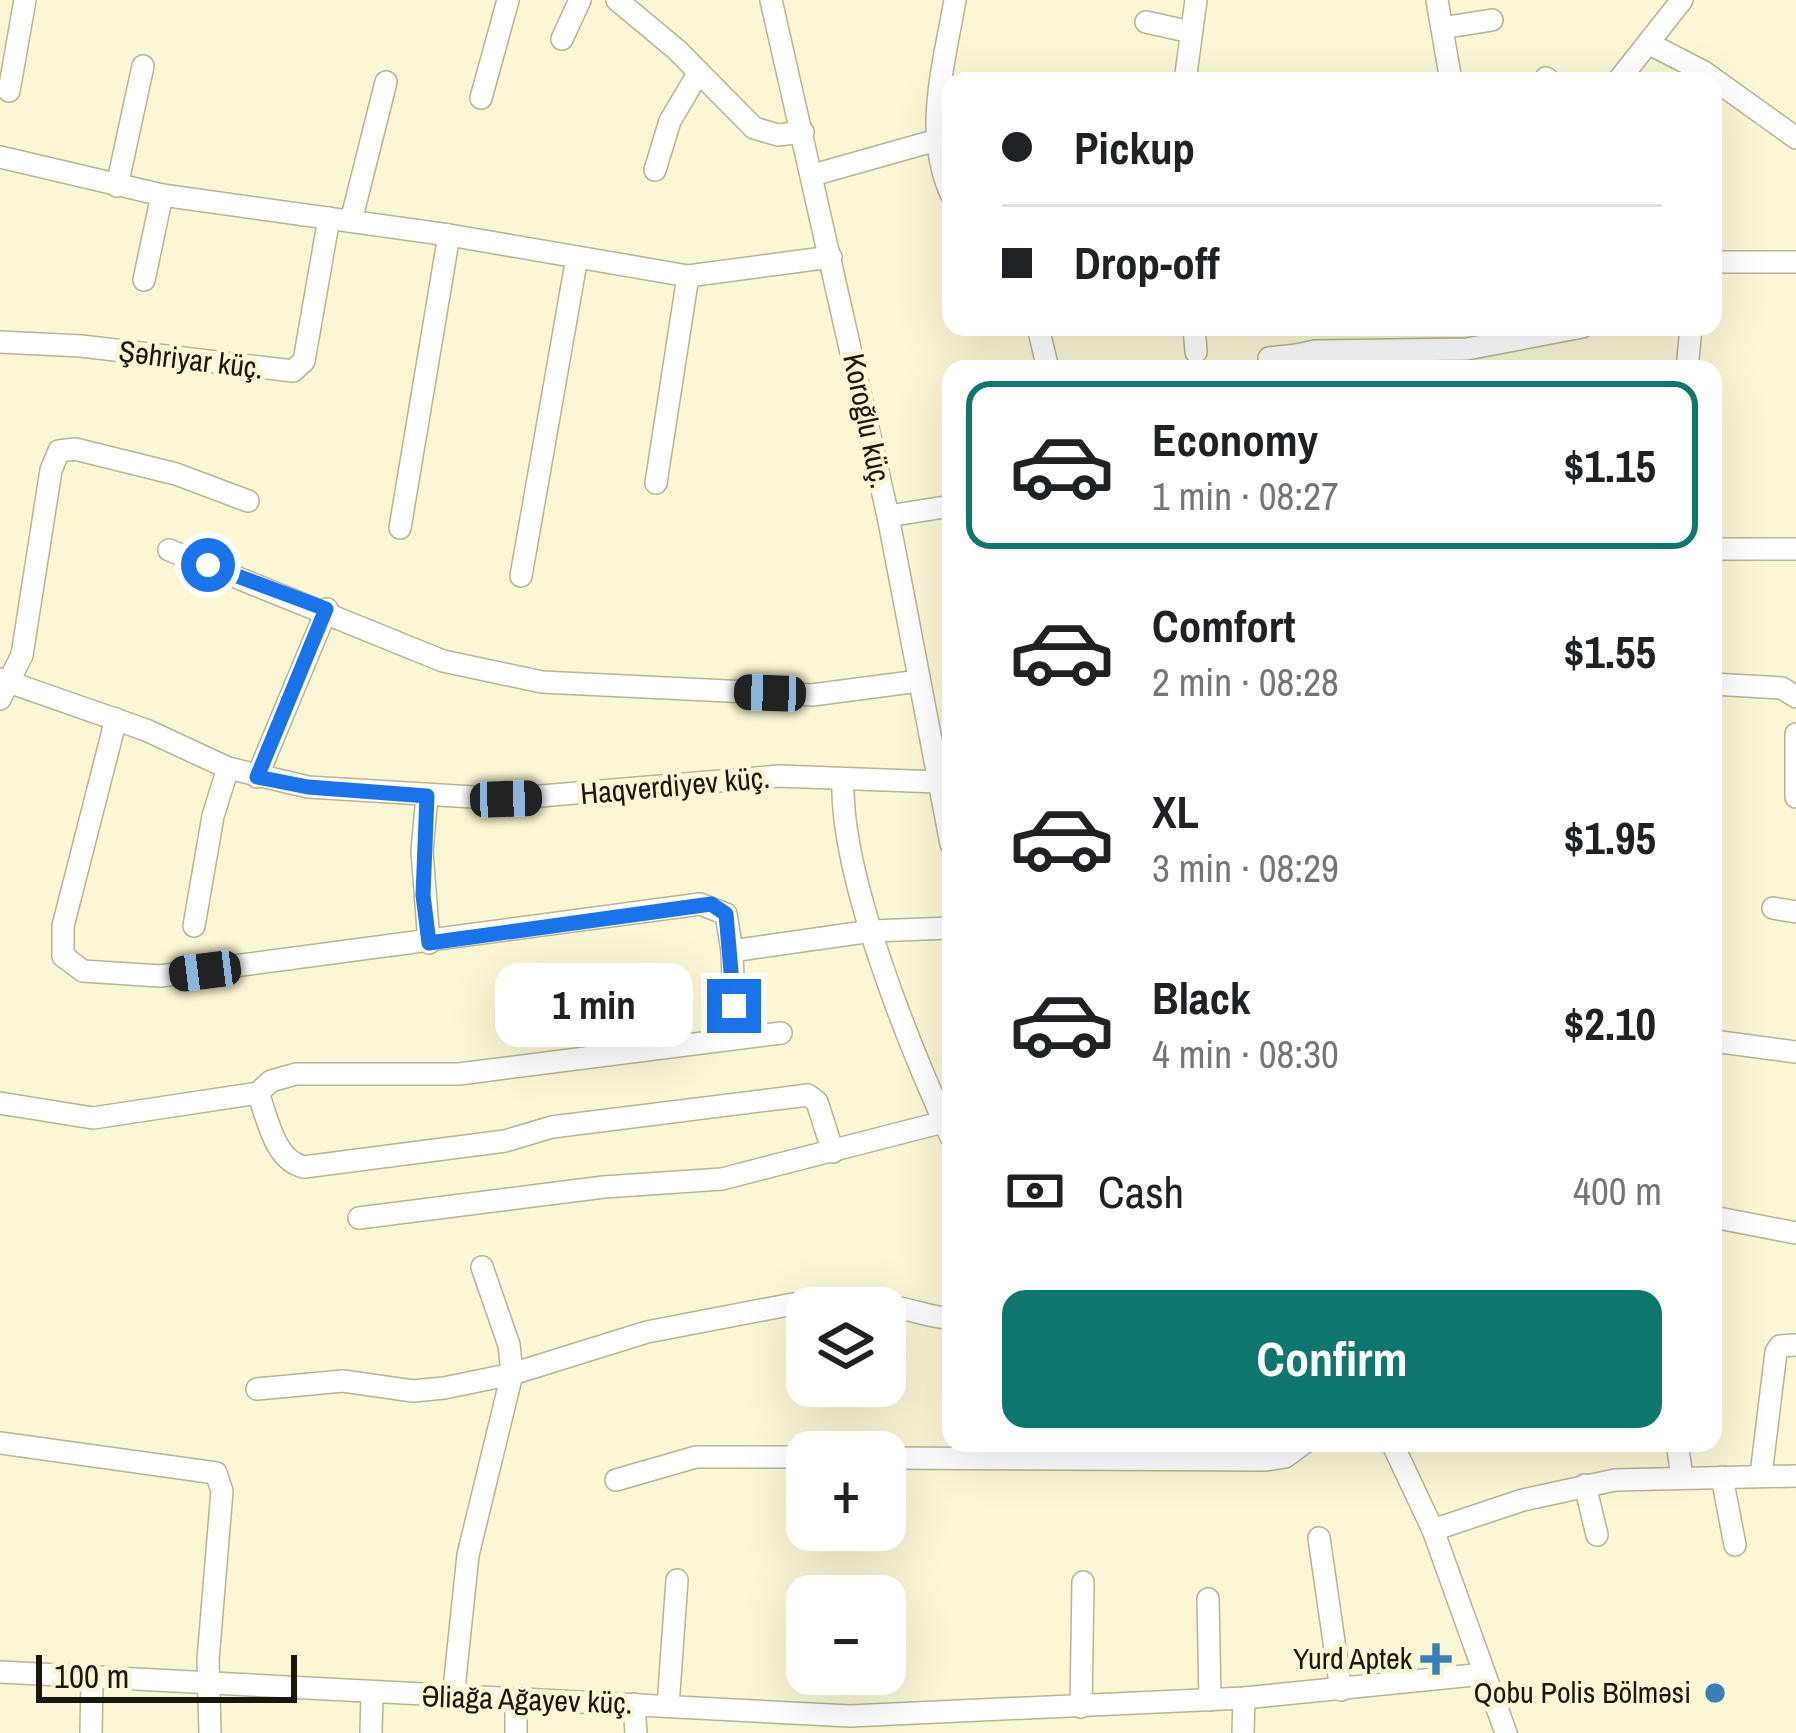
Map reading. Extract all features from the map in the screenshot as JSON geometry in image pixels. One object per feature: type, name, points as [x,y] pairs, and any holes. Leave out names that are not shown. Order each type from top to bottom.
[{"type":"street","points":[[9,91],[25,0]]},
{"type":"street","points":[[481,98],[508,0]]},
{"type":"street","points":[[562,39],[580,0]]},
{"type":"street","points":[[616,0],[699,72],[754,128],[778,135],[803,132]]},
{"type":"street","name":"Koroğlu küç.","points":[[771,0],[888,516],[942,801]]},
{"type":"street","points":[[949,72],[955,0]]},
{"type":"street","points":[[1186,72],[1196,0]]},
{"type":"street","points":[[1437,0],[1449,72]]},
{"type":"street","points":[[1625,72],[1682,0]]},
{"type":"street","points":[[1442,28],[1492,20]]},
{"type":"street","points":[[1146,22],[1192,32]]},
{"type":"street","points":[[1648,43],[1704,72]]},
{"type":"street","points":[[116,186],[143,66]]},
{"type":"street","points":[[655,170],[670,121],[699,72]]},
{"type":"street","points":[[340,219],[386,82]]},
{"type":"street","points":[[1722,85],[1796,138]]},
{"type":"street","points":[[813,175],[942,138]]},
{"type":"street","points":[[0,157],[162,195],[449,235],[688,276],[831,256]]},
{"type":"street","points":[[144,280],[162,195]]},
{"type":"street","name":"Şəhriyar küç.","points":[[0,343],[81,346],[293,371],[304,361],[340,219]]},
{"type":"street","points":[[400,528],[449,235]]},
{"type":"street","points":[[521,576],[577,257]]},
{"type":"street","points":[[1722,263],[1794,268]]},
{"type":"street","points":[[656,483],[688,276]]},
{"type":"street","points":[[1195,336],[1196,352]]},
{"type":"street","points":[[1323,360],[1467,349],[1535,336]]},
{"type":"street","points":[[1688,359],[1690,336]]},
{"type":"street","points":[[1269,358],[1283,360]]},
{"type":"street","points":[[4,687],[22,655],[59,451],[75,449],[176,474],[248,501]]},
{"type":"street","points":[[888,516],[942,507]]},
{"type":"street","points":[[1722,549],[1796,549]]},
{"type":"street","points":[[169,550],[326,609],[443,661],[542,682],[812,694],[920,681]]},
{"type":"street","points":[[257,777],[326,609]]},
{"type":"street","points":[[1722,685],[1782,688],[1796,697]]},
{"type":"street","name":"Haqverdiyev küç.","points":[[4,687],[116,718],[228,769],[308,787],[549,798],[779,776],[938,782]]},
{"type":"street","points":[[116,718],[63,926],[63,956],[72,967],[113,976],[160,976],[700,904],[726,914],[734,1006]]},
{"type":"street","points":[[1796,734],[1796,797]]},
{"type":"street","points":[[194,926],[213,816],[228,769]]},
{"type":"street","points":[[843,782],[846,836],[872,931],[942,1108]]},
{"type":"street","points":[[427,796],[423,895],[429,943]]},
{"type":"street","points":[[1773,908],[1796,912]]},
{"type":"street","points":[[732,951],[872,931],[942,928]]},
{"type":"street","points":[[0,1103],[93,1118],[258,1093],[296,1073],[459,1074],[781,1033]]},
{"type":"street","points":[[1722,1042],[1796,1052]]},
{"type":"street","points":[[258,1093],[278,1145],[294,1165],[304,1167],[796,1095],[817,1102],[832,1152]]},
{"type":"street","points":[[359,1218],[604,1187],[722,1179],[942,1128]]},
{"type":"street","points":[[1722,1219],[1796,1233]]},
{"type":"street","points":[[453,1698],[468,1555],[512,1374],[509,1345],[482,1268]]},
{"type":"street","points":[[257,1389],[343,1382],[413,1391],[512,1374],[647,1332],[786,1305]]},
{"type":"street","points":[[906,1307],[942,1318]]},
{"type":"street","points":[[1761,1475],[1777,1352],[1780,1346],[1796,1345]]},
{"type":"street","points":[[0,1443],[216,1472],[222,1491],[208,1684],[210,1733]]},
{"type":"street","points":[[906,1457],[1017,1452],[1266,1460],[1291,1452]]},
{"type":"street","points":[[1396,1452],[1433,1530],[1506,1733]]},
{"type":"street","points":[[1678,1452],[1682,1477]]},
{"type":"street","points":[[616,1480],[696,1457],[786,1457]]},
{"type":"street","points":[[1433,1530],[1585,1485],[1796,1475]]},
{"type":"street","points":[[1723,1477],[1736,1545]]},
{"type":"street","points":[[1585,1485],[1598,1535]]},
{"type":"street","points":[[1319,1538],[1341,1690]]},
{"type":"street","points":[[668,1706],[677,1580]]},
{"type":"street","points":[[1081,1707],[1083,1582]]},
{"type":"street","points":[[1208,1599],[1210,1700]]},
{"type":"street","name":"Əliağa Ağayev küç.","points":[[0,1672],[92,1681],[668,1706],[759,1722],[879,1724],[1341,1690],[1484,1674]]},
{"type":"street","points":[[91,1733],[92,1681]]},
{"type":"street","points":[[371,1733],[372,1694]]},
{"type":"street","points":[[1243,1733],[1244,1698]]},
{"type":"street","points":[[516,1700],[516,1733]]},
{"type":"street","points":[[634,1704],[636,1733]]},
{"type":"place","name":"Yurd Aptek","points":[[1436,1659]]},
{"type":"place","name":"Qobu Polis Bölməsi","points":[[1715,1693]]},
{"type":"route","points":[[208,565],[326,609],[257,777],[308,787],[427,796],[422,851],[429,943],[711,904],[726,914],[734,1006]]}]
